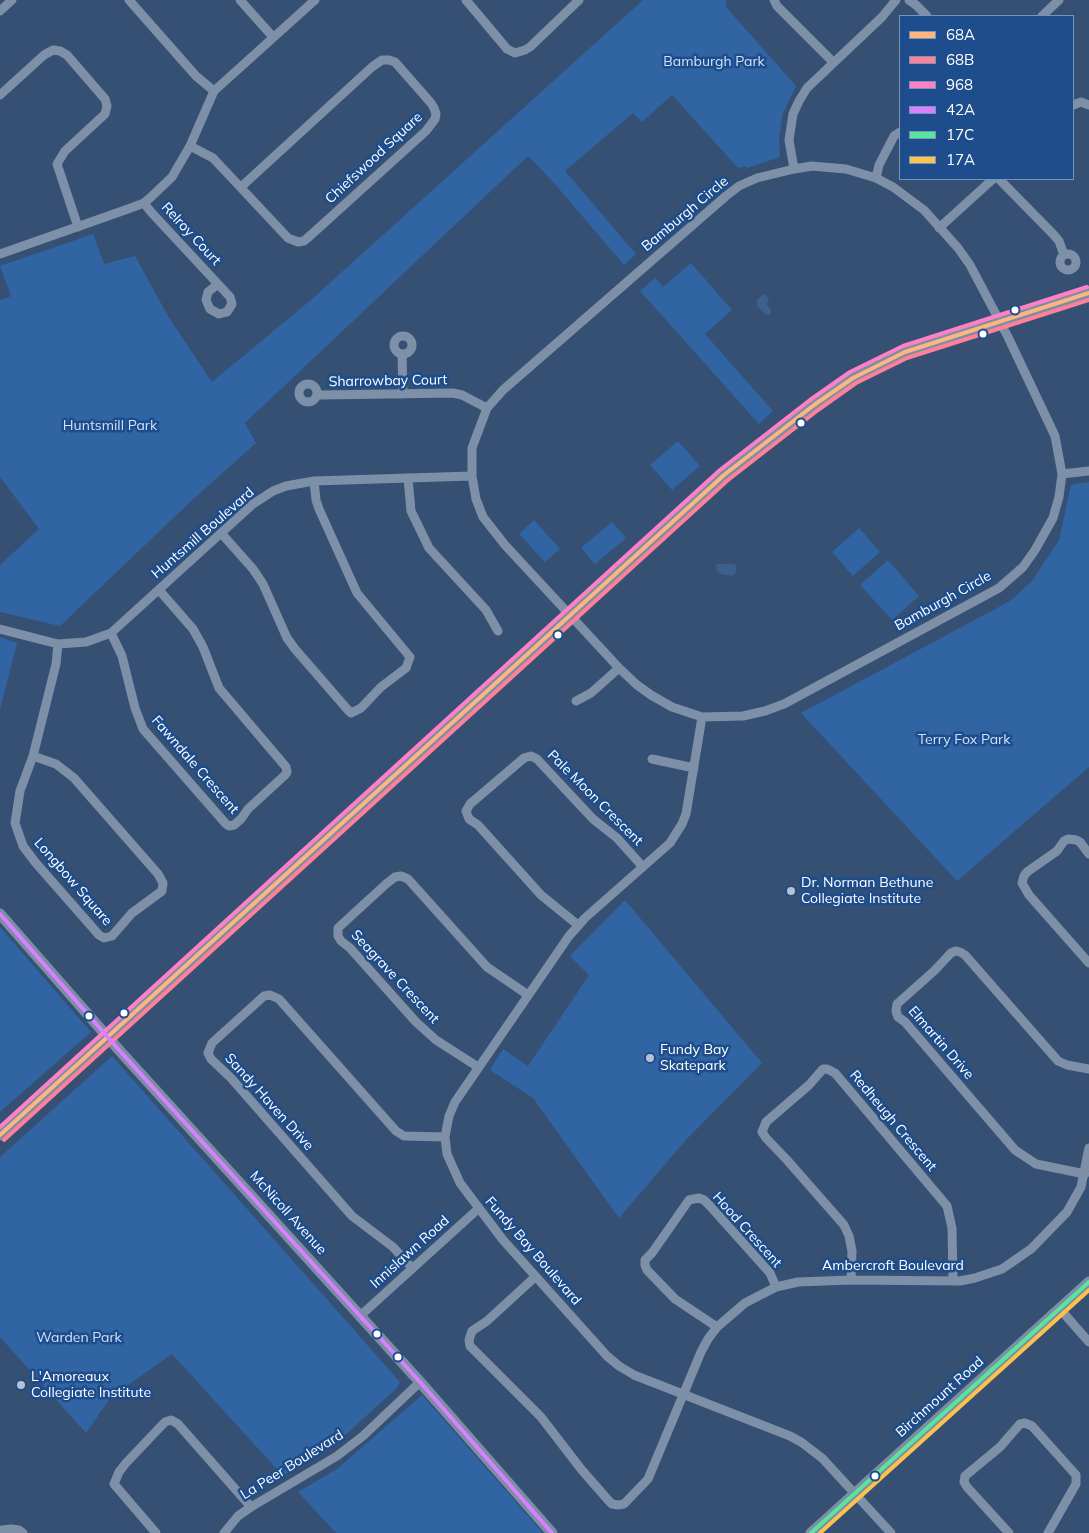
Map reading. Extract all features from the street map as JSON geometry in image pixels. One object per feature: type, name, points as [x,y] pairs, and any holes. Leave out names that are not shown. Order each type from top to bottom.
[{"type":"main road","points":[[0,1135],[724,475],[853,378],[905,352],[1089,294]]},
{"type":"main road","name":"McNicoll Avenue","points":[[0,914],[108,1037],[420,1382],[552,1533]]},
{"type":"main road","name":"Birchmount Road","points":[[811,1533],[1089,1282]]},
{"type":"street","points":[[0,11],[12,0]]},
{"type":"street","points":[[130,0],[196,76],[214,91]]},
{"type":"street","points":[[240,0],[274,37]]},
{"type":"street","points":[[0,254],[144,202],[172,177],[190,146],[214,91],[315,0]]},
{"type":"street","points":[[466,0],[507,49],[516,53],[530,46],[579,0]]},
{"type":"street","points":[[774,0],[777,6],[833,62]]},
{"type":"street","points":[[794,168],[789,140],[793,114],[807,88],[882,17],[896,0]]},
{"type":"street","points":[[909,0],[916,4],[926,15]]},
{"type":"street","points":[[1043,15],[1059,0]]},
{"type":"street","points":[[0,95],[44,54],[53,50],[67,55],[105,99],[107,106],[105,114],[65,151],[57,164],[78,226]]},
{"type":"street","name":"Chiefswood Square","points":[[190,146],[213,158],[288,238],[295,242],[304,241],[426,131],[435,119],[434,108],[394,62],[382,60],[241,187]]},
{"type":"street","points":[[1074,105],[1081,102],[1089,105]]},
{"type":"street","points":[[876,178],[880,164],[894,136],[899,133]]},
{"type":"street","name":"Bamburgh Circle","points":[[835,167],[876,178],[893,186],[924,210],[958,248],[970,265],[1001,321],[1055,436],[1062,474],[1059,497],[1053,518],[1035,550],[1023,567],[999,588],[784,704],[744,716],[702,716],[672,707],[651,695],[618,668],[490,528],[476,498],[472,476],[472,448],[487,408],[503,390],[576,325],[726,196],[740,186],[757,178],[794,168],[835,167]]},
{"type":"street","points":[[939,228],[992,180]]},
{"type":"street","points":[[1000,180],[1059,241],[1064,255]]},
{"type":"street","name":"Relroy Court","points":[[144,202],[151,212],[218,284]]},
{"type":"street","points":[[402,354],[403,394]]},
{"type":"street","name":"Sharrowbay Court","points":[[317,394],[457,394],[487,408]]},
{"type":"street","points":[[1062,474],[1089,471]]},
{"type":"street","name":"Huntsmill Boulevard","points":[[0,629],[58,644],[86,642],[111,633],[253,504],[273,491],[298,483],[314,481],[472,476]]},
{"type":"street","points":[[408,478],[411,511],[429,548],[486,610],[498,631]]},
{"type":"street","points":[[221,533],[254,569],[263,584],[287,638],[295,650],[347,709],[351,712],[361,708],[381,687],[406,668],[410,657],[357,593],[319,509],[314,481]]},
{"type":"street","name":"Fawndale Crescent","points":[[111,633],[122,656],[135,708],[143,729],[226,824],[229,826],[234,825],[248,809],[285,775],[287,772],[286,767],[219,688],[203,647],[193,629],[159,590]]},
{"type":"street","name":"Longbow Square","points":[[33,756],[56,764],[74,778],[158,874],[163,883],[162,891],[132,913],[112,936],[104,938],[98,935],[23,846],[15,823],[20,791],[33,756],[56,664],[58,644]]},
{"type":"street","points":[[576,701],[591,693],[618,668]]},
{"type":"street","name":"Fundy Bay Boulevard","points":[[702,716],[686,814],[682,824],[670,843],[578,925],[454,1102],[445,1137],[450,1163],[454,1173],[478,1209],[502,1240],[607,1356],[634,1375],[801,1442],[822,1458],[891,1533]]},
{"type":"street","name":"Pale Moon Crescent","points":[[578,925],[541,895],[478,825],[469,819],[466,811],[470,804],[524,758],[531,756],[537,759],[593,819],[617,838],[643,867]]},
{"type":"street","points":[[652,759],[694,768]]},
{"type":"street","points":[[1089,854],[1080,842],[1068,839],[1064,841],[1057,851],[1028,872],[1024,876],[1022,883],[1029,895],[1089,963]]},
{"type":"street","name":"Seagrave Crescent","points":[[478,1067],[436,1040],[416,1022],[350,948],[341,941],[338,936],[338,928],[386,884],[395,877],[401,876],[408,879],[487,967],[528,995]]},
{"type":"street","name":"Elmartin Drive","points":[[1085,1174],[1036,1164],[1015,1150],[905,1022],[898,1017],[896,1011],[897,1004],[951,953],[960,952],[965,955],[1058,1061],[1067,1065],[1089,1069]]},
{"type":"street","name":"Sandy Haven Drive","points":[[412,1268],[393,1247],[352,1216],[231,1078],[211,1059],[208,1053],[212,1042],[264,996],[270,995],[279,999],[396,1131],[404,1136],[445,1137]]},
{"type":"street","name":"Redheugh Crescent","points":[[851,1280],[852,1251],[849,1236],[844,1225],[762,1132],[766,1122],[809,1085],[823,1069],[835,1073],[947,1206],[952,1228],[953,1282]]},
{"type":"street","name":"Ambercroft Boulevard","points":[[535,1276],[486,1321],[472,1331],[469,1336],[470,1346],[541,1417],[585,1475],[612,1504],[624,1504],[648,1479],[701,1352],[717,1327],[745,1303],[776,1287],[811,1280],[953,1282],[970,1280],[995,1272],[1008,1266],[1031,1249],[1067,1212],[1077,1195],[1085,1174],[1089,1148]]},
{"type":"street","name":"Hood Crescent","points":[[717,1327],[675,1299],[647,1270],[645,1265],[645,1260],[652,1253],[689,1200],[699,1198],[704,1200],[770,1274],[776,1287]]},
{"type":"street","name":"Innislawn Road","points":[[360,1316],[478,1209]]},
{"type":"street","points":[[1060,1309],[1089,1342]]},
{"type":"street","name":"La Peer Boulevard","points":[[224,1533],[238,1516],[337,1456],[363,1436],[420,1382]]},
{"type":"street","points":[[156,1533],[114,1484],[119,1472],[126,1463],[165,1422],[172,1420],[178,1424],[251,1507]]},
{"type":"street","points":[[1009,1533],[964,1482],[965,1476],[984,1462],[1010,1438],[1020,1424],[1025,1423],[1032,1426],[1076,1475],[1076,1484],[1048,1533]]},
{"type":"street","points":[[0,1532],[11,1529],[19,1530],[23,1533]]},
{"type":"green space","name":"Huntsmill Park","points":[[643,0],[726,0],[726,7],[796,86],[783,113],[779,137],[780,157],[747,168],[745,166],[738,168],[672,95],[642,122],[633,113],[565,171],[636,254],[624,265],[554,183],[528,156],[245,423],[256,443],[188,504],[60,626],[0,612],[0,565],[39,529],[0,477],[0,300],[11,296],[0,266],[93,234],[104,264],[135,256],[168,316],[212,382],[312,299]]},
{"type":"green space","points":[[691,263],[732,310],[705,334],[773,411],[759,424],[640,291],[655,278],[663,287]]},
{"type":"green space","points":[[678,441],[700,466],[672,490],[650,465]]},
{"type":"green space","name":"Terry Fox Park","points":[[1089,482],[1089,767],[957,881],[801,713],[1010,601],[1032,581],[1059,540],[1071,485]]},
{"type":"green space","points":[[534,520],[560,549],[545,562],[519,534]]},
{"type":"green space","points":[[612,522],[626,538],[595,564],[581,548]]},
{"type":"green space","points":[[859,528],[880,552],[853,576],[832,552]]},
{"type":"green space","points":[[888,560],[919,596],[892,620],[860,585]]},
{"type":"green space","points":[[0,637],[17,643],[0,710]]},
{"type":"green space","points":[[625,900],[762,1063],[685,1141],[619,1218],[533,1098],[490,1070],[503,1049],[528,1066],[589,975],[570,956]]},
{"type":"green space","points":[[0,927],[91,1032],[0,1112]]},
{"type":"green space","name":"Warden Park","points":[[112,1056],[400,1382],[397,1388],[331,1448],[283,1476],[172,1354],[111,1397],[86,1433],[0,1337],[0,1157]]},
{"type":"green space","points":[[422,1395],[543,1533],[336,1533],[298,1492],[337,1469]]},
{"type":"shaded area","points":[[763,294],[769,298],[767,305],[771,309],[771,313],[769,315],[765,314],[757,306],[757,300]]},
{"type":"shaded area","points":[[734,564],[736,566],[736,573],[733,576],[720,574],[717,571],[716,565]]},
{"type":"transit line","name":"968","points":[[0,1127],[720,470],[810,400],[850,372],[903,346],[1087,287]]},
{"type":"transit line","name":"68A","points":[[0,1135],[724,475],[814,405],[853,378],[905,352],[1089,293]]},
{"type":"transit line","name":"68B","points":[[4,1140],[728,480],[818,410],[856,383],[907,358],[1089,300]]},
{"type":"transit line","name":"42A","points":[[0,914],[119,1050],[420,1382],[552,1533]]},
{"type":"transit line","name":"17C","points":[[811,1533],[1089,1282]]},
{"type":"transit line","name":"17A","points":[[820,1533],[1089,1290]]},
{"type":"place","name":"Dr. Norman Bethune Collegiate Institute","points":[[791,891]]},
{"type":"place","name":"Fundy Bay Skatepark","points":[[650,1058]]},
{"type":"place","name":"L'Amoreaux Collegiate Institute","points":[[21,1385]]},
{"type":"park label","name":"Bamburgh Park","points":[[714,62]]}]
